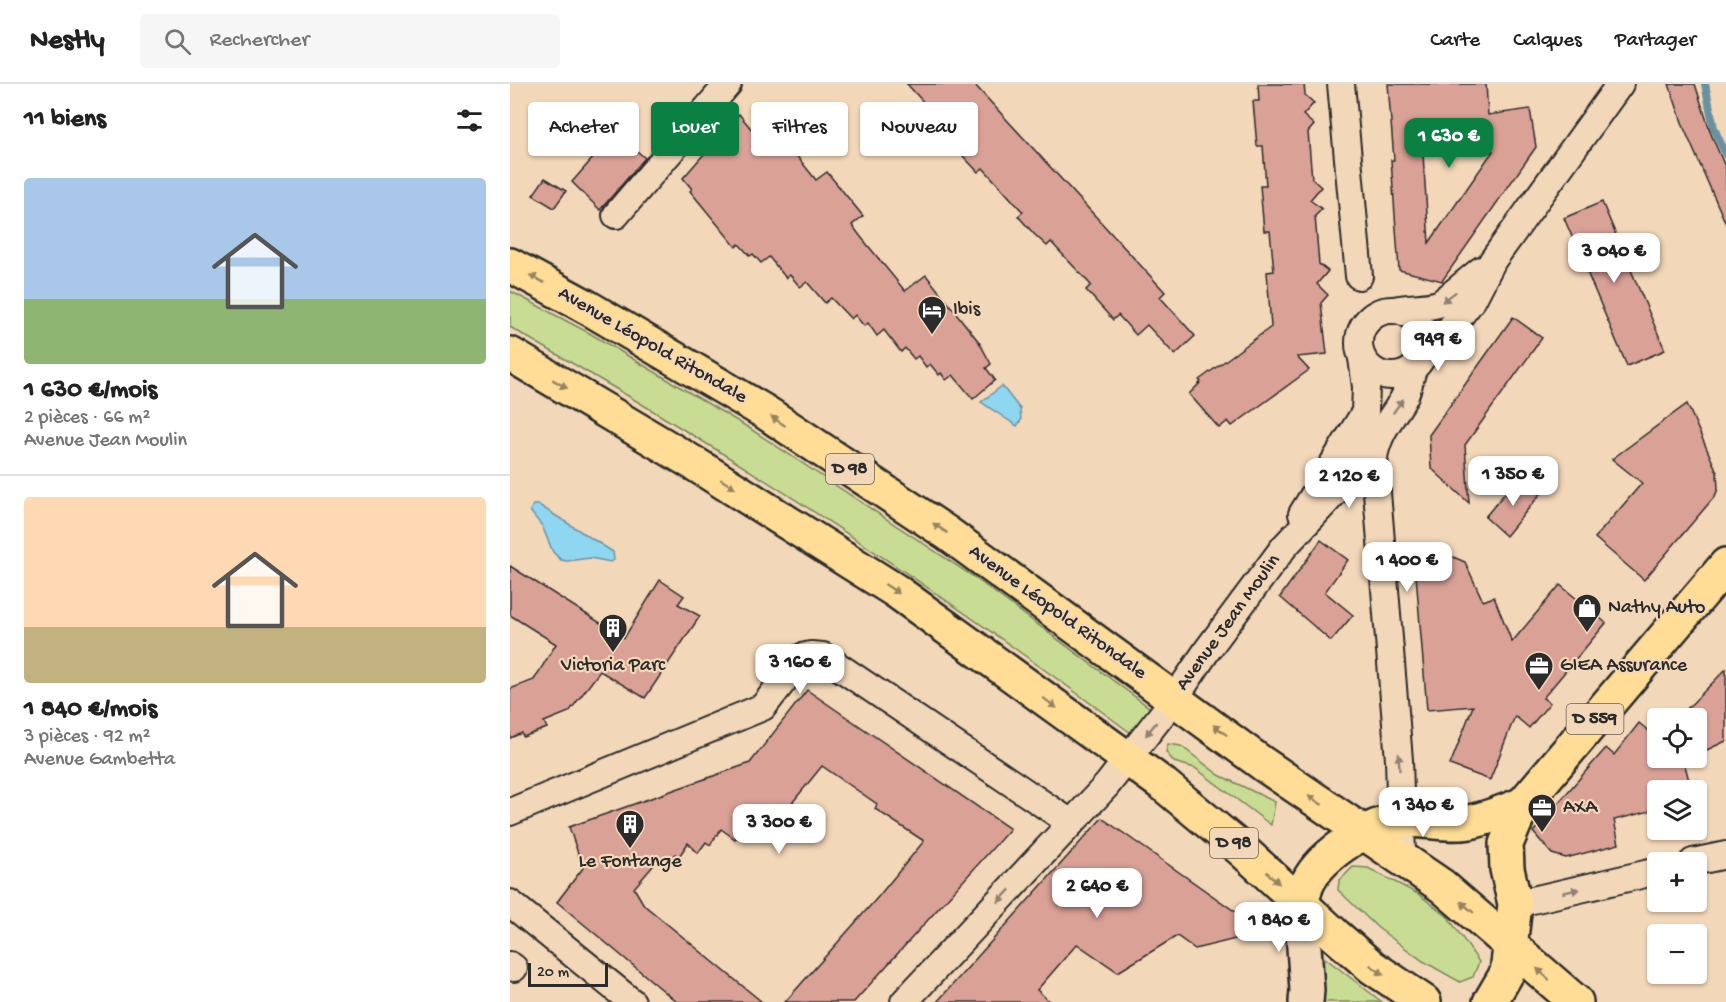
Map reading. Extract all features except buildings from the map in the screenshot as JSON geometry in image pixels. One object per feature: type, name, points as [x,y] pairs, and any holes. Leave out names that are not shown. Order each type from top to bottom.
[{"type":"main road","name":"Avenue Léopold Ritondale","points":[[510,265],[587,307],[765,412],[947,533],[1263,764],[1442,886],[1576,1002]]},
{"type":"main road","name":"D 98","points":[[510,354],[695,464],[896,591],[1164,785],[1372,966],[1424,1002]]},
{"type":"main road","name":"D 559","points":[[1490,1002],[1507,973],[1515,904],[1507,869],[1506,844],[1523,804],[1726,565]]},
{"type":"main road","points":[[1306,1002],[1301,904],[1309,882],[1317,869],[1364,832],[1383,824],[1401,820],[1469,822],[1523,804]]},
{"type":"street","points":[[616,215],[728,84]]},
{"type":"street","points":[[1341,84],[1359,276]]},
{"type":"street","points":[[1493,260],[1441,303],[1434,306],[1405,307],[1380,312],[1370,317],[1363,325],[1358,348],[1368,368],[1387,377],[1398,376],[1418,363],[1442,339],[1473,298],[1493,260],[1620,84]]},
{"type":"street","points":[[1394,310],[1413,317],[1420,326],[1425,346],[1418,363]]},
{"type":"street","name":"Avenue Jean Moulin","points":[[1284,547],[1324,475],[1365,412],[1366,387],[1362,358]]},
{"type":"street","name":"Avenue Jean Moulin","points":[[1127,759],[1175,698],[1208,649],[1284,547],[1339,488],[1378,438],[1403,399],[1418,363]]},
{"type":"street","points":[[1378,438],[1374,456],[1399,760],[1402,857]]},
{"type":"street","points":[[510,812],[763,707],[802,657],[811,655],[823,656],[1071,823]]},
{"type":"street","points":[[904,1002],[1107,785],[1127,759]]},
{"type":"street","points":[[1707,859],[1726,855]]},
{"type":"street","points":[[1515,904],[1647,874]]},
{"type":"street","points":[[510,903],[632,1002]]},
{"type":"green space","points":[[510,291],[591,334],[749,428],[971,575],[1154,711],[1135,736],[1019,651],[840,529],[658,414],[510,327]]},
{"type":"green space","points":[[1168,744],[1181,746],[1219,775],[1275,802],[1271,825],[1195,768],[1174,762],[1166,752]]},
{"type":"green space","points":[[1353,867],[1368,868],[1418,894],[1448,917],[1479,962],[1473,977],[1460,982],[1423,961],[1378,928],[1338,890],[1339,881]]},
{"type":"green space","points":[[1320,954],[1325,958],[1382,1002],[1321,1002]]},
{"type":"water","points":[[1002,386],[1020,409],[1021,420],[1017,426],[981,402]]},
{"type":"water","points":[[533,505],[539,505],[613,552],[614,560],[611,562],[590,558],[561,560],[553,552],[542,526],[530,511]]},
{"type":"waterway","points":[[1705,84],[1714,128],[1726,155]]},
{"type":"place","name":"Ibis","points":[[932,336]]},
{"type":"place","name":"Nathy Auto","points":[[1587,634]]},
{"type":"place","name":"Victoria Parc","points":[[613,654]]},
{"type":"place","name":"GIEA Assurance","points":[[1539,692]]},
{"type":"place","name":"AXA","points":[[1542,834]]},
{"type":"place","name":"Le Fontange","points":[[630,850]]}]
